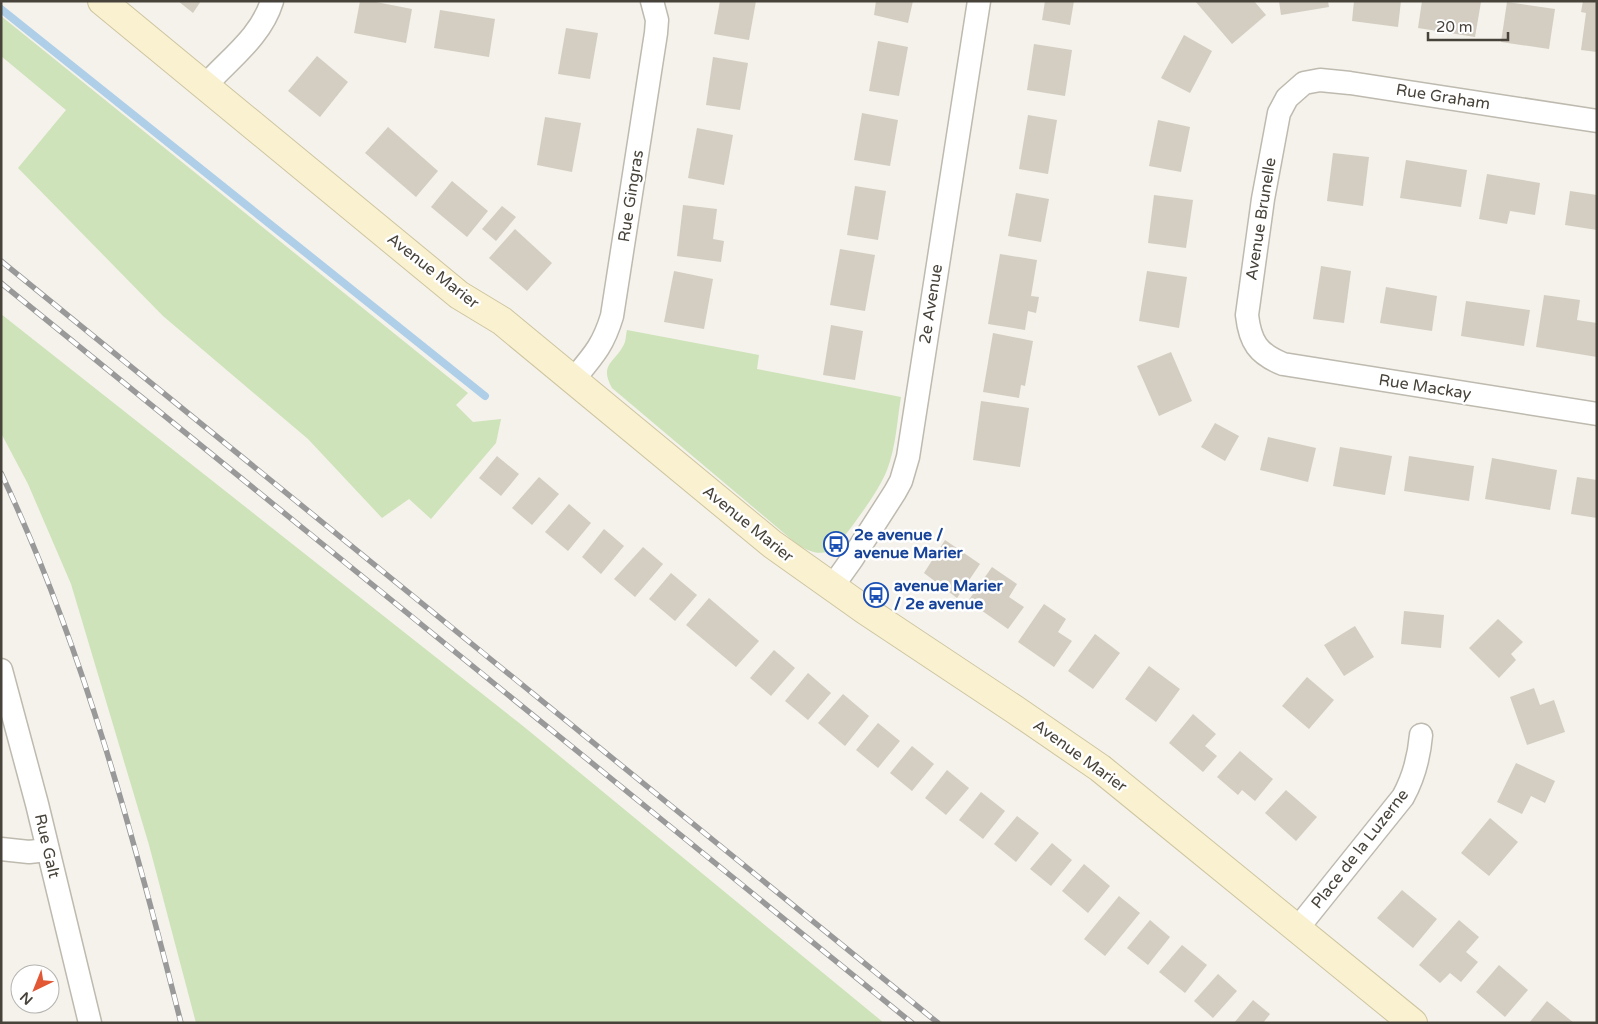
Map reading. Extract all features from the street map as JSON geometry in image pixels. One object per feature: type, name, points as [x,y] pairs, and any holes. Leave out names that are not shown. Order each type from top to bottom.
[{"type":"street","name":"Avenue Marier","points":[[102,1],[459,294],[502,321],[766,540],[832,587],[1092,763],[1413,1023]]},
{"type":"street","points":[[205,86],[250,40],[263,23],[272,1]]},
{"type":"street","name":"Rue Gingras","points":[[573,380],[604,340],[612,316],[656,40],[657,20],[652,1]]},
{"type":"street","name":"2e Avenue","points":[[832,587],[895,492],[908,457],[979,1]]},
{"type":"street","name":"Rue Graham","points":[[1292,92],[1312,81],[1329,81],[1597,121]]},
{"type":"street","name":"Avenue Brunelle","points":[[1258,348],[1248,325],[1248,303],[1276,125],[1283,104],[1292,92]]},
{"type":"street","name":"Rue Mackay","points":[[1258,348],[1268,358],[1300,368],[1597,414]]},
{"type":"street","name":"Rue Galt","points":[[1,670],[90,1023]]},
{"type":"street","name":"Place de la Luzerne","points":[[1296,929],[1403,797],[1419,757],[1421,735]]},
{"type":"street","points":[[1,849],[28,852],[47,850]]},
{"type":"green space","points":[[1,16],[468,393],[456,405],[473,422],[501,419],[496,443],[431,519],[409,499],[382,518],[308,439],[163,316],[18,168],[66,110],[1,56]]},
{"type":"green space","points":[[1,314],[523,726],[884,1023],[196,1023],[149,845],[71,584],[28,484],[1,433]]},
{"type":"green space","points":[[627,330],[759,355],[757,369],[901,397],[894,443],[887,470],[871,500],[835,548],[830,551],[816,553],[798,545],[612,388],[608,380],[608,368],[622,349]]},
{"type":"building","points":[[178,1],[201,1],[193,13]]},
{"type":"building","points":[[360,1],[371,1],[412,9],[406,43],[354,33]]},
{"type":"building","points":[[720,1],[756,1],[749,40],[714,34]]},
{"type":"building","points":[[876,1],[913,1],[908,23],[874,15]]},
{"type":"building","points":[[1045,1],[1074,1],[1070,25],[1042,20]]},
{"type":"building","points":[[1195,1],[1254,1],[1266,15],[1232,44]]},
{"type":"building","points":[[1279,1],[1328,1],[1329,7],[1281,15]]},
{"type":"building","points":[[1354,1],[1401,1],[1398,27],[1352,21]]},
{"type":"building","points":[[1422,1],[1481,2],[1475,37],[1418,28]]},
{"type":"building","points":[[1583,1],[1597,1],[1597,52],[1581,50],[1586,13],[1581,12]]},
{"type":"building","points":[[1507,2],[1555,9],[1549,49],[1501,42]]},
{"type":"building","points":[[440,10],[495,19],[489,57],[434,48]]},
{"type":"building","points":[[566,28],[598,33],[590,79],[558,74]]},
{"type":"building","points":[[1184,35],[1212,51],[1190,93],[1161,78]]},
{"type":"building","points":[[878,41],[908,47],[899,96],[869,91]]},
{"type":"building","points":[[1034,44],[1072,50],[1065,96],[1027,90]]},
{"type":"building","points":[[317,56],[348,82],[320,117],[288,91]]},
{"type":"building","points":[[713,57],[748,63],[740,110],[706,105]]},
{"type":"building","points":[[862,113],[898,120],[890,166],[854,160]]},
{"type":"building","points":[[1028,115],[1057,120],[1048,174],[1019,169]]},
{"type":"building","points":[[545,117],[581,123],[572,172],[537,165]]},
{"type":"building","points":[[1158,120],[1190,127],[1181,172],[1149,166]]},
{"type":"building","points":[[388,127],[438,171],[416,197],[365,153]]},
{"type":"building","points":[[697,128],[733,135],[724,185],[688,178]]},
{"type":"building","points":[[1333,153],[1369,157],[1363,206],[1327,201]]},
{"type":"building","points":[[1406,160],[1467,170],[1461,207],[1400,198]]},
{"type":"building","points":[[1487,174],[1540,183],[1535,215],[1510,211],[1507,224],[1479,219]]},
{"type":"building","points":[[452,181],[488,211],[467,237],[431,207]]},
{"type":"building","points":[[855,186],[886,191],[878,240],[847,235]]},
{"type":"building","points":[[1570,191],[1597,195],[1597,230],[1565,225]]},
{"type":"building","points":[[1016,193],[1049,199],[1041,242],[1008,236]]},
{"type":"building","points":[[1154,195],[1193,200],[1186,248],[1148,243]]},
{"type":"building","points":[[683,205],[717,209],[713,239],[724,241],[721,262],[677,256]]},
{"type":"building","points":[[502,206],[516,217],[496,241],[482,229]]},
{"type":"building","points":[[515,229],[552,263],[527,291],[489,258]]},
{"type":"building","points":[[840,249],[875,255],[865,311],[830,305]]},
{"type":"building","points":[[1000,254],[1037,260],[1031,296],[1039,297],[1036,313],[1028,311],[1025,330],[988,324]]},
{"type":"building","points":[[1321,266],[1351,271],[1344,323],[1313,319]]},
{"type":"building","points":[[674,271],[713,279],[704,329],[664,322]]},
{"type":"building","points":[[1147,271],[1187,277],[1179,328],[1139,321]]},
{"type":"building","points":[[1386,287],[1437,296],[1432,331],[1380,323]]},
{"type":"building","points":[[1544,295],[1580,300],[1577,320],[1597,323],[1597,357],[1536,347]]},
{"type":"building","points":[[1466,301],[1530,310],[1524,346],[1461,336]]},
{"type":"building","points":[[831,325],[863,331],[855,380],[823,375]]},
{"type":"building","points":[[993,333],[1033,341],[1025,386],[1021,385],[1019,398],[983,392]]},
{"type":"building","points":[[1171,352],[1192,401],[1159,416],[1137,366]]},
{"type":"building","points":[[981,401],[1029,408],[1020,467],[973,460]]},
{"type":"building","points":[[1215,423],[1239,436],[1225,461],[1201,447]]},
{"type":"building","points":[[1268,437],[1316,448],[1308,482],[1260,470]]},
{"type":"building","points":[[1340,447],[1392,456],[1385,495],[1333,486]]},
{"type":"building","points":[[497,456],[519,474],[501,496],[479,478]]},
{"type":"building","points":[[1409,456],[1474,466],[1469,501],[1404,491]]},
{"type":"building","points":[[1492,458],[1557,470],[1550,510],[1485,499]]},
{"type":"building","points":[[539,477],[559,494],[532,525],[512,508]]},
{"type":"building","points":[[1577,477],[1597,480],[1597,518],[1571,514]]},
{"type":"building","points":[[569,504],[591,523],[568,551],[545,532]]},
{"type":"building","points":[[604,529],[624,546],[601,574],[582,557]]},
{"type":"building","points":[[945,540],[980,564],[957,598],[924,573]]},
{"type":"building","points":[[643,547],[663,564],[635,597],[614,579]]},
{"type":"building","points":[[992,567],[1017,584],[1009,597],[1024,607],[1008,629],[968,601]]},
{"type":"building","points":[[671,573],[697,595],[675,621],[649,599]]},
{"type":"building","points":[[709,598],[759,641],[736,667],[686,625]]},
{"type":"building","points":[[1044,604],[1066,619],[1058,632],[1072,641],[1054,667],[1018,642]]},
{"type":"building","points":[[1404,611],[1444,615],[1441,648],[1401,644]]},
{"type":"building","points":[[1498,619],[1523,642],[1511,654],[1516,660],[1499,678],[1469,648]]},
{"type":"building","points":[[1355,626],[1374,657],[1344,676],[1324,645]]},
{"type":"building","points":[[1095,634],[1120,653],[1093,689],[1068,671]]},
{"type":"building","points":[[774,650],[795,668],[771,696],[750,678]]},
{"type":"building","points":[[1149,666],[1180,689],[1156,722],[1125,699]]},
{"type":"building","points":[[808,673],[831,693],[808,720],[785,701]]},
{"type":"building","points":[[1307,677],[1334,700],[1309,729],[1282,706]]},
{"type":"building","points":[[1534,688],[1540,705],[1554,700],[1565,732],[1527,745],[1510,697]]},
{"type":"building","points":[[843,694],[869,716],[845,746],[818,723]]},
{"type":"building","points":[[1193,714],[1216,734],[1205,746],[1217,756],[1203,772],[1169,743]]},
{"type":"building","points":[[878,723],[900,741],[878,768],[856,750]]},
{"type":"building","points":[[912,746],[934,764],[912,791],[890,773]]},
{"type":"building","points":[[1240,751],[1273,779],[1255,801],[1242,790],[1238,795],[1217,777]]},
{"type":"building","points":[[1516,763],[1555,781],[1545,803],[1531,796],[1522,814],[1497,802]]},
{"type":"building","points":[[947,770],[969,788],[946,815],[925,798]]},
{"type":"building","points":[[1286,790],[1317,817],[1296,841],[1265,813]]},
{"type":"building","points":[[981,792],[1005,811],[983,839],[959,820]]},
{"type":"building","points":[[1017,816],[1039,833],[1016,862],[994,844]]},
{"type":"building","points":[[1490,818],[1518,842],[1489,876],[1461,853]]},
{"type":"building","points":[[1052,843],[1072,860],[1051,886],[1030,869]]},
{"type":"building","points":[[1084,864],[1110,886],[1088,913],[1062,891]]},
{"type":"building","points":[[1402,890],[1437,919],[1413,948],[1377,918]]},
{"type":"building","points":[[1119,896],[1140,913],[1105,956],[1084,939]]},
{"type":"building","points":[[1150,920],[1170,937],[1148,965],[1127,948]]},
{"type":"building","points":[[1459,920],[1479,937],[1466,952],[1478,962],[1461,982],[1450,973],[1440,983],[1419,965]]},
{"type":"building","points":[[1182,945],[1207,965],[1185,993],[1159,972]]},
{"type":"building","points":[[1499,965],[1528,990],[1505,1017],[1476,992]]},
{"type":"building","points":[[1218,974],[1237,991],[1213,1018],[1194,1001]]},
{"type":"building","points":[[1253,1000],[1270,1014],[1263,1023],[1234,1023]]},
{"type":"building","points":[[1547,1001],[1574,1023],[1529,1023]]},
{"type":"waterway","points":[[1,9],[485,396]]},
{"type":"railway","points":[[1,261],[938,1023]]},
{"type":"railway","points":[[1,283],[912,1023]]},
{"type":"railway","points":[[1,473],[30,539],[82,674],[145,883],[181,1023]]},
{"type":"place","name":"2e avenue / avenue Marier","points":[[836,544]]},
{"type":"place","name":"avenue Marier / 2e avenue","points":[[876,595]]}]
